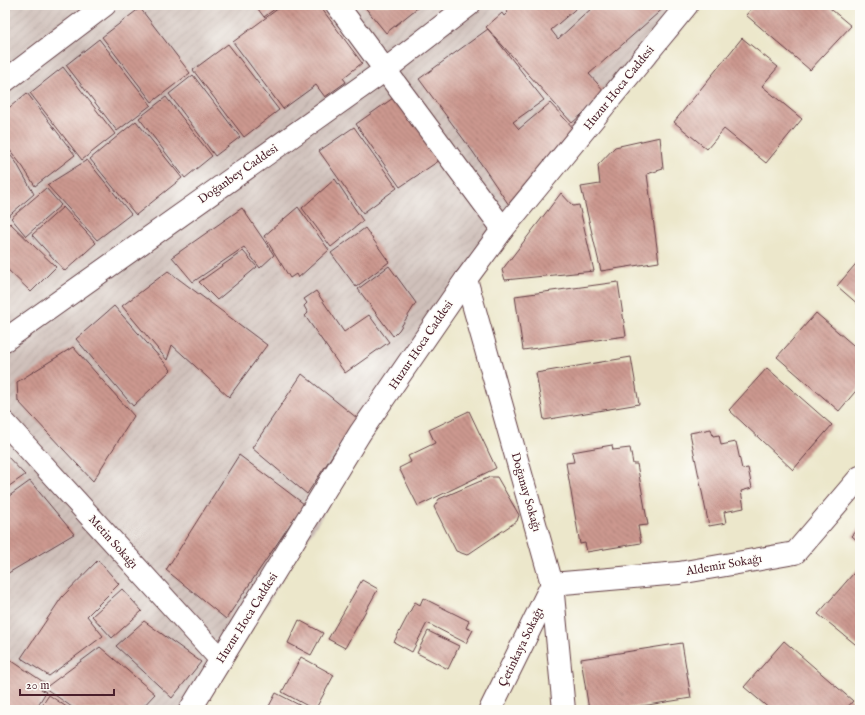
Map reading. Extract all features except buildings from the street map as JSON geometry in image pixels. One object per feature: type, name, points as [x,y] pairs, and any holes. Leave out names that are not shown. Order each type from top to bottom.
[{"type":"street","points":[[5,82],[105,5]]},
{"type":"street","points":[[337,5],[503,229]]},
{"type":"street","name":"Doğanbey Caddesi","points":[[5,340],[385,70],[469,5]]},
{"type":"street","name":"Huzur Hoca Caddesi","points":[[190,710],[360,433],[466,279],[503,229],[687,5]]},
{"type":"street","name":"Doğanay Sokağı","points":[[466,279],[552,584],[564,710]]},
{"type":"street","name":"Metin Sokağı","points":[[5,424],[221,660]]},
{"type":"street","name":"Aldemir Sokağı","points":[[552,584],[680,573],[795,553],[860,477]]},
{"type":"street","name":"Çetinkaya Sokağı","points":[[490,710],[552,584]]},
{"type":"shaded area","points":[[5,5],[704,5],[622,98],[455,304],[201,710],[5,710]]}]
